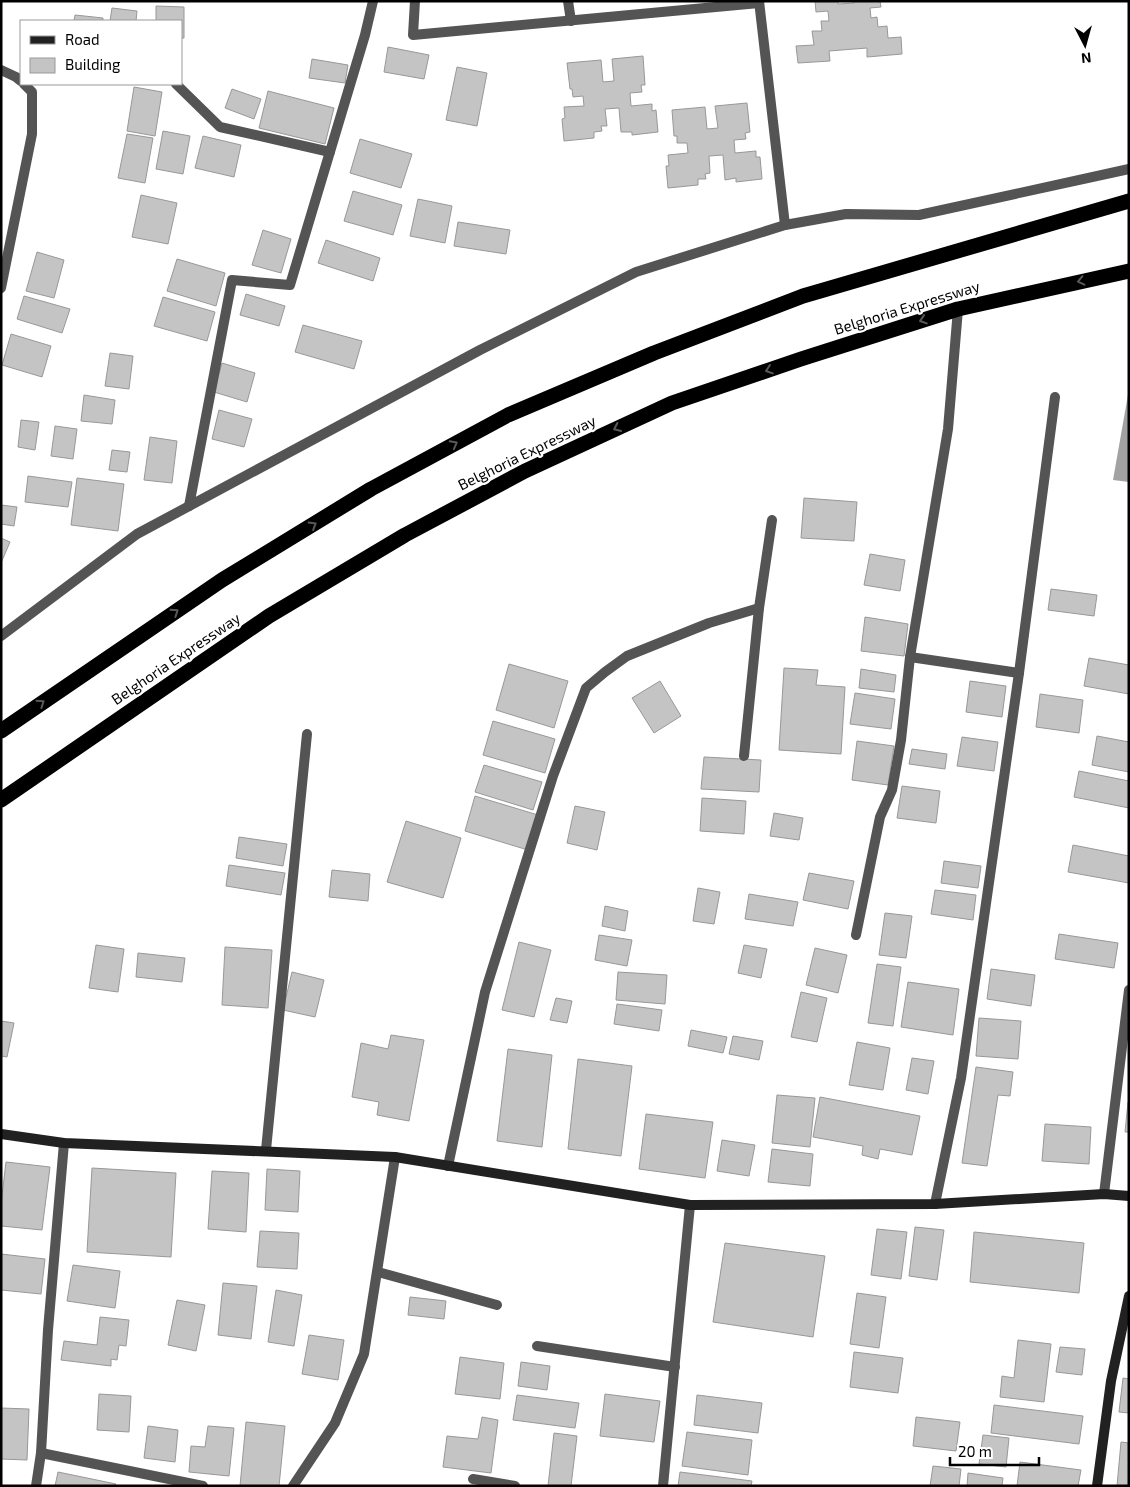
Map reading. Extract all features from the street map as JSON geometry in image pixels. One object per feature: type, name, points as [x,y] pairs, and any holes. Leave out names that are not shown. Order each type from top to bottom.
[{"type":"highway","points":[[1,731],[222,580],[371,489],[508,416],[654,353],[803,296],[1129,201]]},
{"type":"highway","name":"Belghoria Expressway","points":[[1,800],[269,616],[405,534],[525,471],[672,403],[801,359],[958,309],[1129,271]]},
{"type":"street","points":[[189,506],[232,280],[290,285],[365,35],[373,1]]},
{"type":"street","points":[[414,1],[413,36],[759,2],[785,225]]},
{"type":"street","points":[[568,1],[571,21]]},
{"type":"street","points":[[1,70],[20,79]]},
{"type":"street","points":[[1,288],[32,134],[32,92],[26,85]]},
{"type":"street","points":[[177,85],[220,127],[330,152]]},
{"type":"street","points":[[1,636],[137,534],[480,350],[636,272],[785,225],[846,214],[919,215],[1129,169]]},
{"type":"street","points":[[856,935],[880,817],[892,790],[901,740],[910,657],[948,429],[958,309]]},
{"type":"street","points":[[935,1204],[962,1078],[1019,673],[1054,397]]},
{"type":"street","points":[[744,756],[759,608],[772,520]]},
{"type":"street","points":[[448,1166],[485,992],[554,776],[586,688],[627,656],[709,623],[759,608]]},
{"type":"street","points":[[910,657],[1019,673]]},
{"type":"street","points":[[266,1150],[307,734]]},
{"type":"street","points":[[1104,1194],[1129,990]]},
{"type":"street","points":[[1,1134],[64,1143],[266,1150],[395,1157],[690,1205],[935,1204],[1104,1194],[1129,1196]]},
{"type":"street","points":[[36,1486],[41,1453],[48,1330],[64,1143]]},
{"type":"street","points":[[293,1486],[335,1423],[364,1354],[395,1157]]},
{"type":"street","points":[[663,1486],[690,1205]]},
{"type":"street","points":[[378,1272],[497,1305]]},
{"type":"street","points":[[1097,1486],[1111,1381],[1129,1296]]},
{"type":"street","points":[[537,1346],[674,1367]]},
{"type":"street","points":[[41,1453],[203,1486]]},
{"type":"street","points":[[473,1479],[515,1486]]},
{"type":"shaded area","points":[[1129,389],[1129,482],[1113,480]]},
{"type":"building","points":[[815,1],[838,1],[838,4],[854,3],[854,1],[880,1],[881,7],[870,8],[871,18],[877,17],[878,27],[887,26],[888,38],[901,37],[902,54],[867,57],[867,48],[829,51],[830,61],[798,63],[796,46],[814,45],[812,31],[822,31],[821,21],[829,21],[828,11],[816,12]]},
{"type":"building","points":[[156,6],[184,7],[184,38],[182,38],[182,20],[156,20]]},
{"type":"building","points":[[112,8],[137,11],[136,20],[110,20]]},
{"type":"building","points":[[75,15],[103,18],[103,20],[74,20]]},
{"type":"building","points":[[388,47],[429,55],[424,79],[384,72]]},
{"type":"building","points":[[643,56],[645,85],[641,85],[642,92],[630,93],[631,106],[652,104],[652,111],[656,110],[658,132],[632,135],[632,132],[621,132],[619,108],[605,109],[607,126],[601,126],[602,131],[594,132],[594,138],[564,141],[562,119],[565,118],[564,107],[584,106],[583,96],[573,97],[572,89],[570,89],[567,63],[601,60],[603,82],[614,81],[612,59]]},
{"type":"building","points":[[312,59],[348,65],[345,83],[309,78]]},
{"type":"building","points":[[457,67],[487,73],[477,126],[446,120]]},
{"type":"building","points":[[134,87],[162,92],[155,136],[127,131]]},
{"type":"building","points":[[232,89],[261,99],[254,119],[225,108]]},
{"type":"building","points":[[268,91],[334,108],[325,144],[259,128]]},
{"type":"building","points":[[747,103],[750,132],[745,133],[746,139],[734,140],[735,153],[756,151],[756,157],[760,157],[762,179],[736,182],[736,178],[725,180],[723,155],[709,156],[710,173],[705,174],[706,179],[698,179],[698,185],[668,188],[666,166],[669,166],[668,155],[688,153],[687,143],[677,143],[677,136],[674,136],[672,110],[705,107],[707,129],[718,128],[715,106]]},
{"type":"building","points":[[163,131],[190,136],[183,174],[156,169]]},
{"type":"building","points":[[127,134],[153,138],[145,183],[118,178]]},
{"type":"building","points":[[203,136],[241,145],[234,177],[195,168]]},
{"type":"building","points":[[360,139],[412,154],[401,188],[350,173]]},
{"type":"building","points":[[353,191],[402,205],[393,235],[344,221]]},
{"type":"building","points":[[141,195],[177,203],[168,244],[132,237]]},
{"type":"building","points":[[418,199],[452,206],[445,243],[410,236]]},
{"type":"building","points":[[458,222],[510,230],[506,254],[454,246]]},
{"type":"building","points":[[263,230],[291,239],[281,273],[252,265]]},
{"type":"building","points":[[326,240],[380,258],[373,281],[318,263]]},
{"type":"building","points":[[37,252],[64,260],[54,298],[26,291]]},
{"type":"building","points":[[177,259],[225,273],[216,306],[167,291]]},
{"type":"building","points":[[246,294],[285,306],[279,326],[240,315]]},
{"type":"building","points":[[24,296],[70,309],[62,333],[17,319]]},
{"type":"building","points":[[163,297],[215,312],[207,341],[154,326]]},
{"type":"building","points":[[303,325],[362,341],[354,369],[295,352]]},
{"type":"building","points":[[11,334],[51,346],[42,377],[2,365]]},
{"type":"building","points":[[110,353],[133,356],[129,389],[105,386]]},
{"type":"building","points":[[222,363],[255,373],[247,402],[214,392]]},
{"type":"building","points":[[84,395],[115,400],[112,424],[81,421]]},
{"type":"building","points":[[219,410],[252,419],[244,447],[212,439]]},
{"type":"building","points":[[21,420],[39,422],[35,450],[18,447]]},
{"type":"building","points":[[55,426],[77,429],[73,459],[51,456]]},
{"type":"building","points":[[150,437],[177,441],[172,483],[144,480]]},
{"type":"building","points":[[112,450],[130,452],[127,472],[109,470]]},
{"type":"building","points":[[28,476],[72,482],[68,507],[25,502]]},
{"type":"building","points":[[77,478],[124,484],[118,531],[71,525]]},
{"type":"building","points":[[804,498],[857,502],[854,541],[801,538]]},
{"type":"building","points":[[1,505],[17,507],[14,526],[1,524]]},
{"type":"building","points":[[1,538],[10,542],[1,563]]},
{"type":"building","points":[[870,554],[905,560],[900,591],[864,585]]},
{"type":"building","points":[[1051,589],[1097,595],[1094,616],[1048,610]]},
{"type":"building","points":[[865,617],[908,624],[904,656],[861,651]]},
{"type":"building","points":[[1089,658],[1129,665],[1129,694],[1084,686]]},
{"type":"building","points":[[509,664],[568,681],[554,728],[496,710]]},
{"type":"building","points":[[784,668],[818,670],[816,685],[845,687],[841,754],[779,750]]},
{"type":"building","points":[[861,669],[896,675],[894,692],[859,688]]},
{"type":"building","points":[[660,681],[681,716],[654,733],[632,698]]},
{"type":"building","points":[[970,681],[1006,686],[1002,717],[966,712]]},
{"type":"building","points":[[855,693],[895,699],[891,729],[850,724]]},
{"type":"building","points":[[1040,694],[1083,700],[1079,733],[1036,727]]},
{"type":"building","points":[[493,721],[555,739],[545,773],[483,755]]},
{"type":"building","points":[[1097,736],[1129,742],[1129,772],[1092,765]]},
{"type":"building","points":[[962,737],[998,742],[994,771],[957,766]]},
{"type":"building","points":[[857,741],[894,746],[888,785],[852,780]]},
{"type":"building","points":[[912,749],[947,754],[945,769],[909,764]]},
{"type":"building","points":[[704,757],[761,760],[759,792],[701,789]]},
{"type":"building","points":[[484,765],[542,782],[533,810],[475,792]]},
{"type":"building","points":[[1079,771],[1129,781],[1129,808],[1074,797]]},
{"type":"building","points":[[902,786],[940,791],[936,823],[897,818]]},
{"type":"building","points":[[475,796],[538,815],[528,850],[465,831]]},
{"type":"building","points":[[702,798],[746,801],[744,834],[700,831]]},
{"type":"building","points":[[575,806],[605,812],[597,850],[567,843]]},
{"type":"building","points":[[774,813],[803,818],[799,840],[770,836]]},
{"type":"building","points":[[406,821],[461,838],[443,898],[387,882]]},
{"type":"building","points":[[239,837],[287,844],[283,866],[236,858]]},
{"type":"building","points":[[1073,845],[1129,856],[1129,883],[1068,872]]},
{"type":"building","points":[[944,861],[981,866],[978,888],[941,883]]},
{"type":"building","points":[[229,865],[285,873],[281,895],[226,886]]},
{"type":"building","points":[[332,870],[370,874],[368,901],[329,897]]},
{"type":"building","points":[[809,873],[854,881],[848,909],[803,900]]},
{"type":"building","points":[[698,888],[720,892],[714,924],[693,921]]},
{"type":"building","points":[[935,890],[976,895],[973,920],[931,914]]},
{"type":"building","points":[[749,894],[798,902],[793,926],[745,919]]},
{"type":"building","points":[[605,906],[628,911],[625,931],[602,926]]},
{"type":"building","points":[[885,913],[912,916],[906,958],[879,955]]},
{"type":"building","points":[[1059,934],[1118,943],[1114,968],[1055,959]]},
{"type":"building","points":[[599,935],[632,940],[627,966],[595,960]]},
{"type":"building","points":[[519,942],[551,950],[534,1017],[502,1010]]},
{"type":"building","points":[[96,945],[124,949],[118,992],[89,988]]},
{"type":"building","points":[[744,945],[767,949],[761,978],[738,973]]},
{"type":"building","points":[[225,947],[272,950],[268,1008],[222,1005]]},
{"type":"building","points":[[815,948],[847,955],[838,993],[806,985]]},
{"type":"building","points":[[138,953],[185,958],[182,982],[136,977]]},
{"type":"building","points":[[877,964],[901,967],[893,1026],[868,1023]]},
{"type":"building","points":[[991,969],[1035,975],[1031,1006],[987,999]]},
{"type":"building","points":[[292,972],[324,980],[315,1017],[283,1010]]},
{"type":"building","points":[[618,972],[667,975],[665,1004],[616,1000]]},
{"type":"building","points":[[908,982],[959,989],[953,1035],[901,1027]]},
{"type":"building","points":[[801,992],[827,998],[817,1042],[791,1037]]},
{"type":"building","points":[[556,998],[572,1001],[567,1023],[550,1020]]},
{"type":"building","points":[[617,1004],[662,1010],[659,1031],[614,1024]]},
{"type":"building","points":[[979,1018],[1021,1021],[1018,1059],[976,1056]]},
{"type":"building","points":[[1,1021],[14,1023],[7,1057],[1,1056]]},
{"type":"building","points":[[691,1030],[727,1037],[723,1053],[688,1046]]},
{"type":"building","points":[[391,1035],[424,1040],[409,1121],[377,1115],[379,1102],[352,1097],[361,1043],[388,1049]]},
{"type":"building","points":[[733,1036],[763,1041],[759,1060],[729,1054]]},
{"type":"building","points":[[857,1042],[890,1048],[883,1090],[849,1085]]},
{"type":"building","points":[[508,1049],[552,1055],[542,1147],[497,1141]]},
{"type":"building","points":[[912,1058],[934,1061],[928,1094],[906,1090]]},
{"type":"building","points":[[578,1059],[632,1066],[621,1156],[568,1149]]},
{"type":"building","points":[[976,1067],[1013,1072],[1010,1096],[998,1095],[987,1166],[962,1163]]},
{"type":"building","points":[[777,1095],[815,1098],[810,1147],[772,1143]]},
{"type":"building","points":[[820,1097],[920,1116],[912,1155],[880,1149],[878,1159],[862,1155],[863,1146],[813,1137]]},
{"type":"building","points":[[1128,1102],[1129,1132],[1125,1132]]},
{"type":"building","points":[[646,1114],[713,1122],[705,1178],[639,1169]]},
{"type":"building","points":[[1045,1124],[1091,1127],[1089,1164],[1042,1161]]},
{"type":"building","points":[[722,1140],[755,1145],[749,1176],[717,1171]]},
{"type":"building","points":[[772,1149],[813,1154],[810,1186],[768,1182]]},
{"type":"building","points":[[6,1162],[50,1167],[42,1230],[1,1226],[1,1204]]},
{"type":"building","points":[[92,1168],[176,1173],[171,1257],[87,1252]]},
{"type":"building","points":[[267,1169],[300,1171],[298,1212],[265,1210]]},
{"type":"building","points":[[212,1171],[249,1173],[246,1232],[208,1229]]},
{"type":"building","points":[[915,1227],[944,1230],[937,1280],[909,1276]]},
{"type":"building","points":[[877,1229],[907,1232],[901,1279],[871,1275]]},
{"type":"building","points":[[260,1231],[299,1233],[297,1269],[257,1267]]},
{"type":"building","points":[[974,1232],[1084,1243],[1079,1293],[970,1282]]},
{"type":"building","points":[[725,1243],[825,1256],[813,1337],[713,1322]]},
{"type":"building","points":[[1,1254],[45,1259],[41,1294],[1,1290]]},
{"type":"building","points":[[73,1265],[120,1271],[115,1308],[67,1301]]},
{"type":"building","points":[[223,1283],[257,1286],[251,1339],[218,1335]]},
{"type":"building","points":[[276,1290],[302,1295],[294,1346],[268,1342]]},
{"type":"building","points":[[857,1293],[886,1297],[879,1348],[850,1344]]},
{"type":"building","points":[[410,1297],[446,1301],[444,1319],[408,1315]]},
{"type":"building","points":[[177,1300],[205,1305],[196,1351],[168,1345]]},
{"type":"building","points":[[100,1317],[129,1320],[126,1346],[119,1345],[117,1360],[111,1359],[111,1366],[61,1360],[64,1341],[97,1345]]},
{"type":"building","points":[[309,1335],[344,1340],[338,1380],[302,1374]]},
{"type":"building","points":[[1018,1340],[1051,1344],[1044,1402],[1000,1397],[1002,1376],[1014,1378]]},
{"type":"building","points":[[1060,1347],[1085,1349],[1082,1375],[1056,1372]]},
{"type":"building","points":[[854,1352],[903,1358],[898,1393],[850,1387]]},
{"type":"building","points":[[460,1357],[504,1363],[500,1399],[455,1394]]},
{"type":"building","points":[[521,1362],[550,1366],[547,1390],[518,1386]]},
{"type":"building","points":[[1123,1378],[1129,1379],[1129,1413],[1119,1412]]},
{"type":"building","points":[[99,1394],[131,1396],[129,1432],[97,1430]]},
{"type":"building","points":[[605,1394],[660,1401],[654,1442],[600,1436]]},
{"type":"building","points":[[517,1395],[579,1403],[575,1428],[513,1420]]},
{"type":"building","points":[[697,1395],[762,1403],[758,1433],[694,1425]]},
{"type":"building","points":[[994,1405],[1083,1416],[1079,1444],[991,1433]]},
{"type":"building","points":[[1,1408],[29,1409],[27,1460],[1,1459]]},
{"type":"building","points":[[482,1417],[498,1420],[491,1473],[443,1467],[447,1436],[478,1439]]},
{"type":"building","points":[[916,1417],[960,1422],[956,1451],[913,1446]]},
{"type":"building","points":[[246,1422],[285,1426],[279,1486],[240,1486]]},
{"type":"building","points":[[148,1426],[178,1430],[175,1462],[144,1458]]},
{"type":"building","points":[[208,1426],[234,1428],[229,1476],[189,1472],[191,1446],[205,1447]]},
{"type":"building","points":[[687,1432],[752,1440],[748,1475],[682,1466]]},
{"type":"building","points":[[554,1433],[577,1436],[571,1486],[548,1486]]},
{"type":"building","points":[[983,1435],[1009,1438],[1006,1467],[979,1464]]},
{"type":"building","points":[[1121,1442],[1129,1443],[1129,1486],[1117,1486]]},
{"type":"building","points":[[1020,1462],[1081,1470],[1078,1486],[1017,1486]]},
{"type":"building","points":[[933,1466],[961,1469],[959,1486],[930,1486]]},
{"type":"building","points":[[58,1472],[116,1484],[115,1486],[55,1486]]},
{"type":"building","points":[[680,1472],[752,1481],[751,1486],[678,1486]]},
{"type":"building","points":[[968,1473],[1003,1478],[1002,1486],[967,1486]]}]
